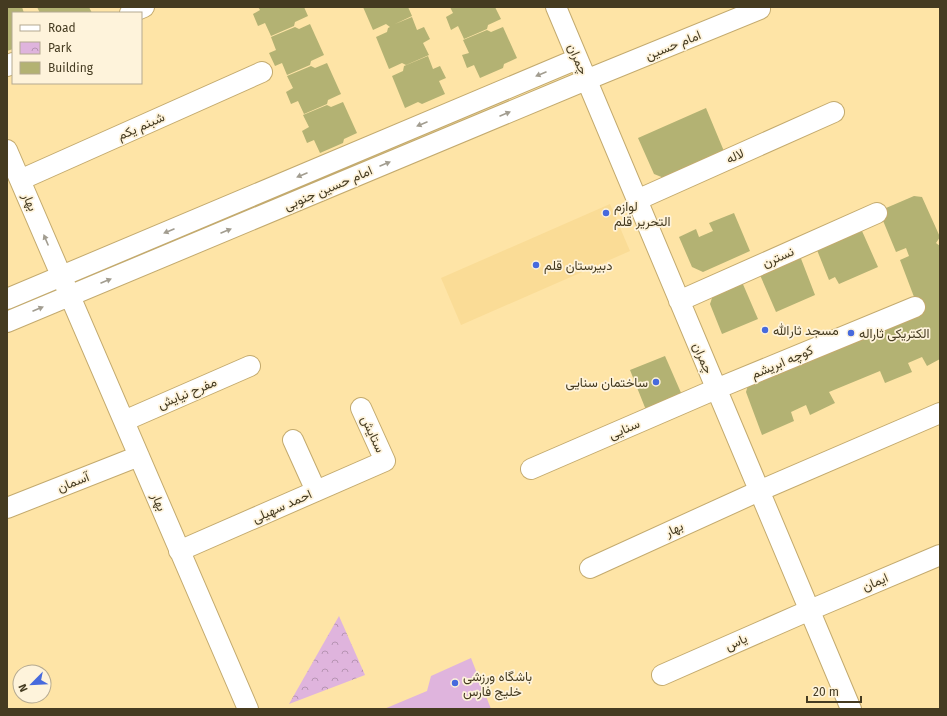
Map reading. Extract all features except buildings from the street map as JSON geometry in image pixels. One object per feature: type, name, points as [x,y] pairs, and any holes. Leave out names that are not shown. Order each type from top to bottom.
[{"type":"street","points":[[132,12],[144,7]]},
{"type":"street","name":"چمران","points":[[556,7],[851,709]]},
{"type":"street","name":"امام حسین","points":[[586,80],[760,9]]},
{"type":"street","name":"امام حسین جنوبی","points":[[62,276],[577,59]]},
{"type":"street","name":"شبنم یکم","points":[[20,180],[262,72]]},
{"type":"street","name":"امام حسین جنوبی","points":[[70,296],[586,80]]},
{"type":"street","name":"لاله","points":[[637,200],[834,112]]},
{"type":"street","name":"بهار","points":[[7,150],[248,709]]},
{"type":"street","name":"نسترن","points":[[679,301],[877,213]]},
{"type":"street","points":[[7,299],[62,276]]},
{"type":"street","points":[[7,322],[70,296]]},
{"type":"street","name":"کوچه ابریشم","points":[[716,389],[915,307]]},
{"type":"street","name":"مفرح نیایش","points":[[124,421],[250,366]]},
{"type":"street","name":"سنایی","points":[[531,469],[716,389]]},
{"type":"street","name":"ستایش","points":[[361,408],[385,461]]},
{"type":"street","name":"بهار","points":[[590,568],[759,490],[940,413]]},
{"type":"street","points":[[293,440],[316,491]]},
{"type":"street","name":"آسمان","points":[[7,508],[139,456]]},
{"type":"street","name":"احمد سهیلی","points":[[180,550],[385,461]]},
{"type":"street","name":"ایمان","points":[[810,610],[940,555]]},
{"type":"street","name":"یاس","points":[[662,675],[810,610]]},
{"type":"shaded area","name":"دبیرستان قلم","points":[[610,204],[630,251],[461,325],[441,278]]},
{"type":"green space","points":[[339,616],[365,675],[289,704]]},
{"type":"green space","name":"باشگاه ورزشی خلیج فارس","points":[[471,658],[491,709],[384,709],[427,691],[431,676]]},
{"type":"place","name":"لوازم التحریر قلم","points":[[606,213]]},
{"type":"place","name":"دبیرستان قلم","points":[[536,265]]},
{"type":"place","name":"مسجد ثارالله","points":[[765,330]]},
{"type":"place","name":"الکتریکی ثاراله","points":[[851,333]]},
{"type":"place","name":"ساختمان سنایی","points":[[656,382]]},
{"type":"place","name":"باشگاه ورزشی خلیج فارس","points":[[455,683]]}]
